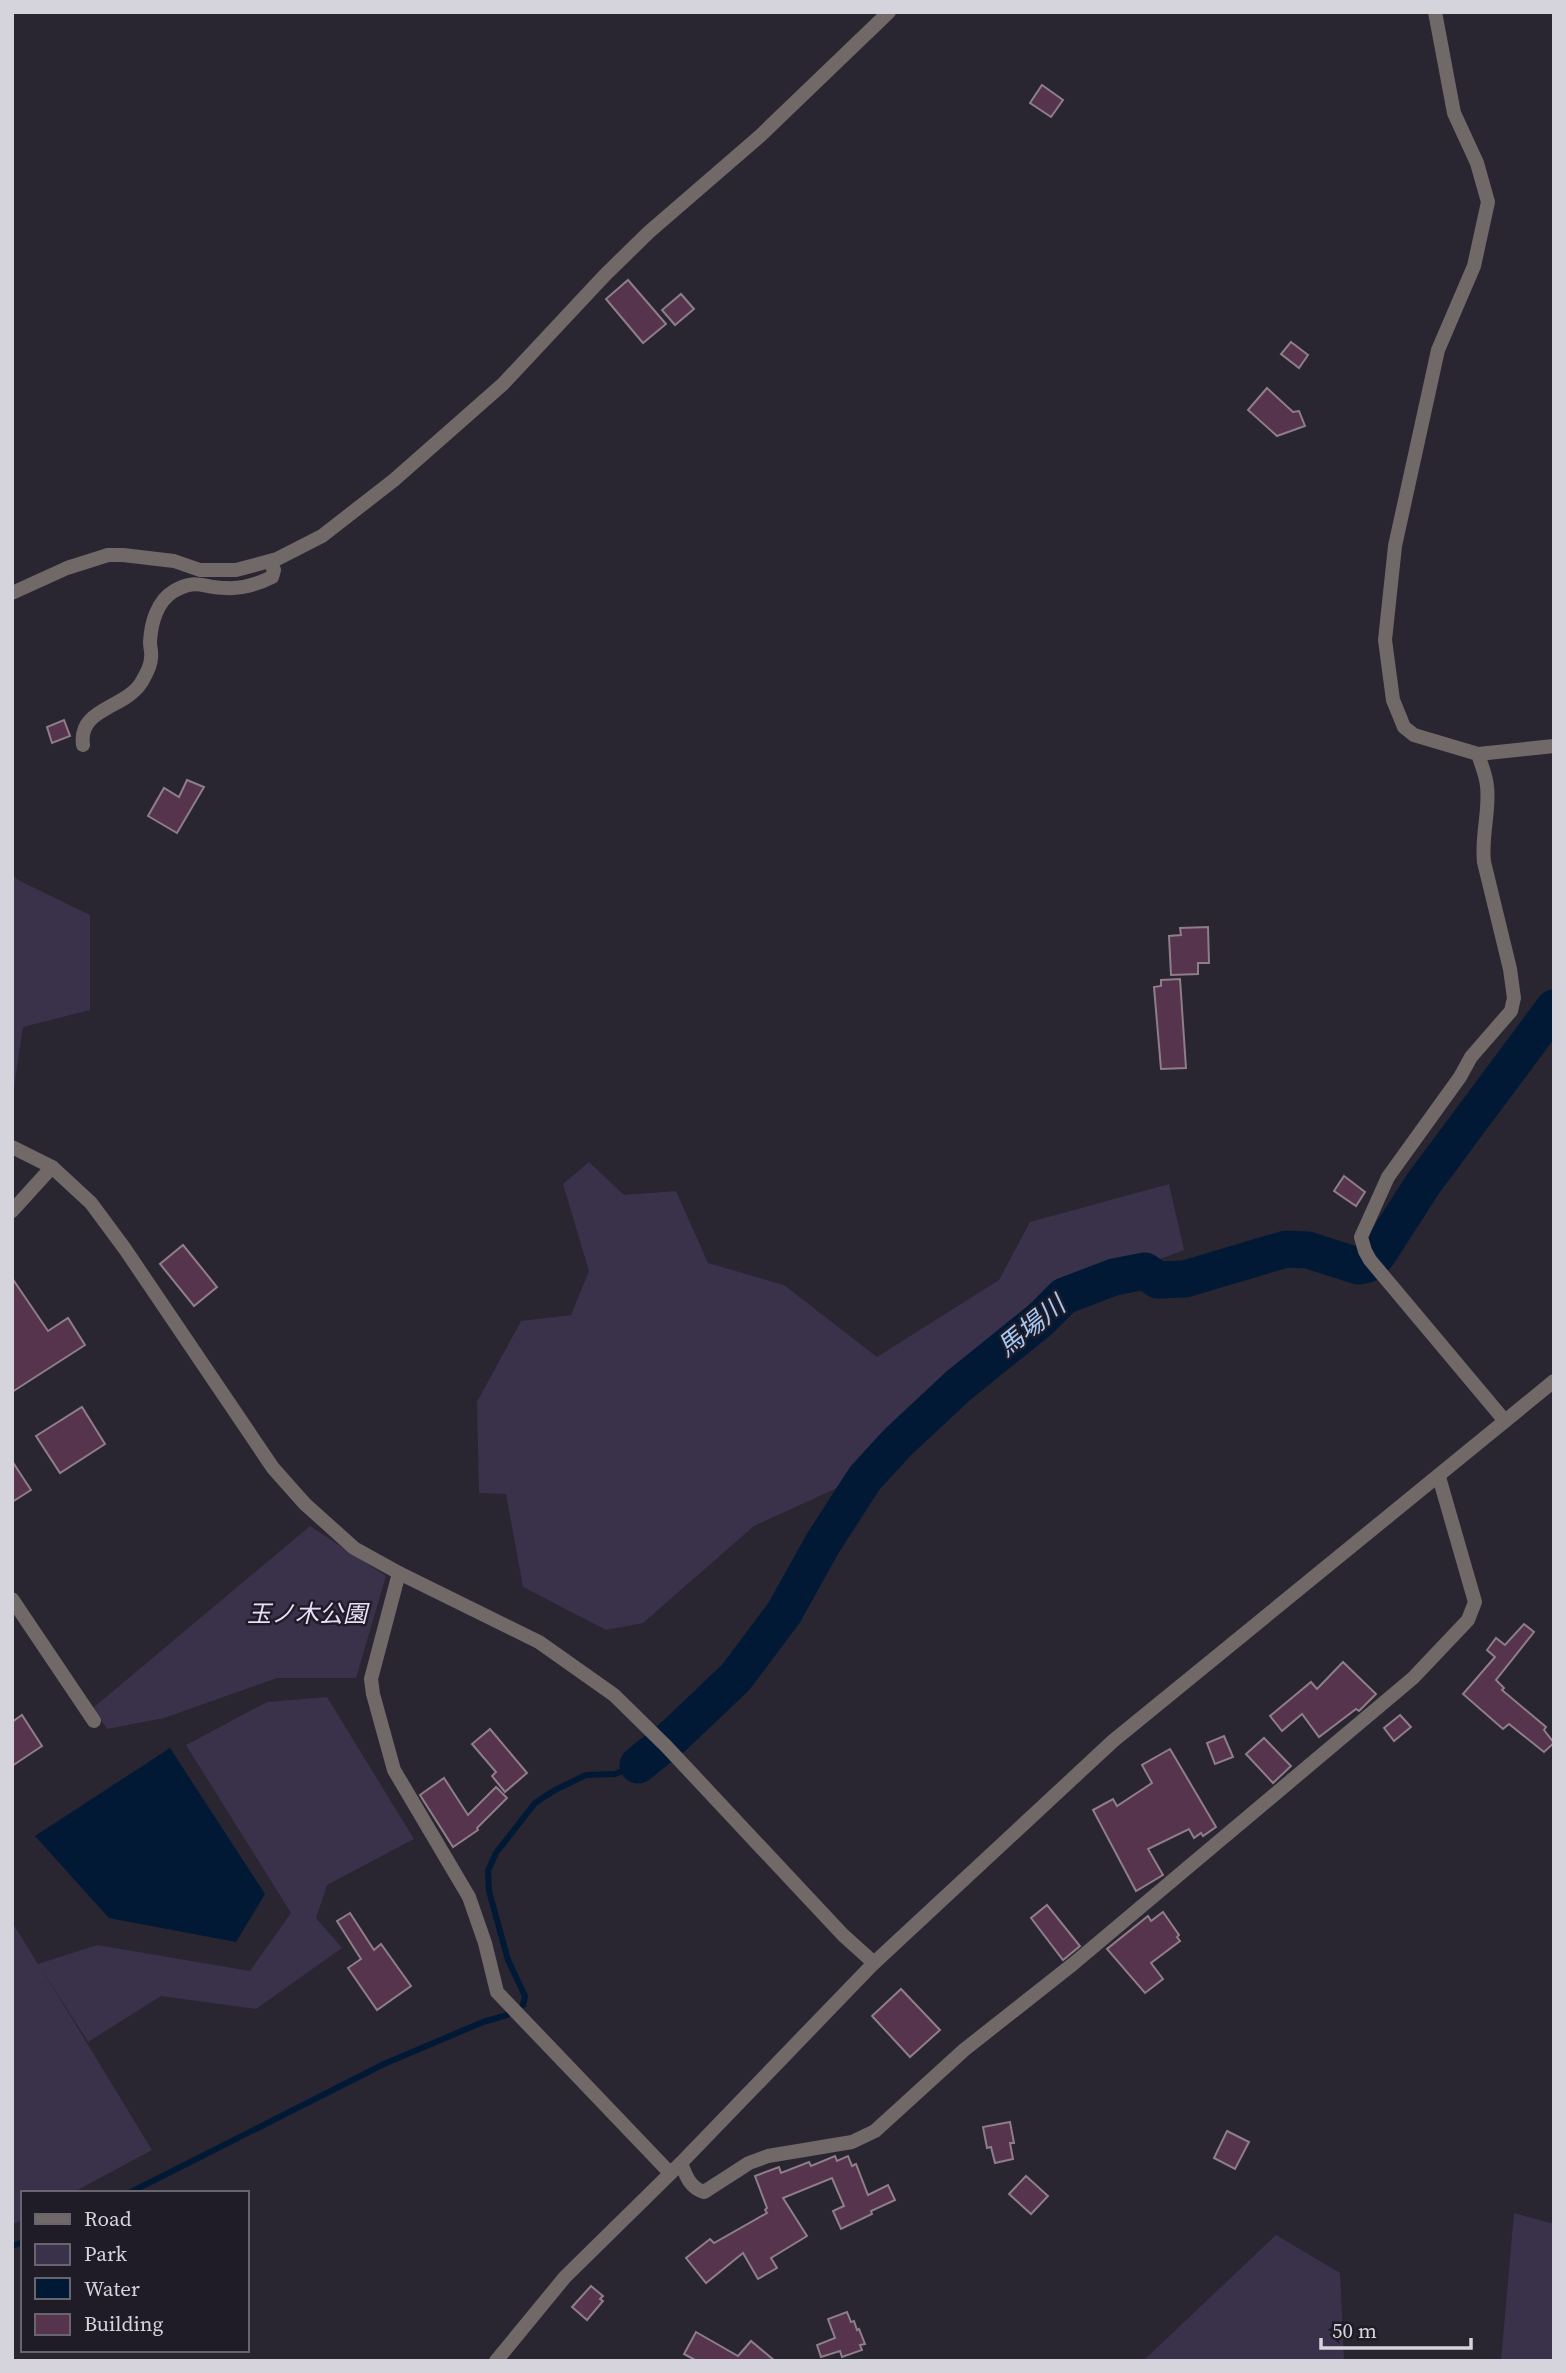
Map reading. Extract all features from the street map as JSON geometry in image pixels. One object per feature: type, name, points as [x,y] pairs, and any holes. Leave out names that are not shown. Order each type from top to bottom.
[{"type":"street","points":[[12,593],[67,568],[108,555],[174,561],[200,569],[236,570],[270,562],[322,536],[462,423],[649,232],[760,136],[889,12]]},
{"type":"street","points":[[1435,12],[1454,113],[1477,163],[1488,202],[1474,266],[1438,350],[1395,546],[1385,640],[1394,700],[1404,727],[1414,735],[1478,754],[1554,746]]},
{"type":"street","points":[[83,745],[81,734],[86,722],[131,694],[147,673],[151,659],[153,625],[160,603],[189,583],[226,588],[259,583],[272,577],[274,570],[270,562]]},
{"type":"street","points":[[1478,754],[1487,783],[1488,803],[1482,845],[1484,862],[1510,969],[1514,998],[1511,1011],[1471,1057],[1460,1077],[1388,1177],[1361,1237],[1370,1260],[1505,1421]]},
{"type":"street","points":[[12,1147],[52,1167],[91,1203],[273,1468],[305,1504],[355,1548],[399,1573],[539,1642],[614,1695],[874,1963]]},
{"type":"street","points":[[12,1211],[52,1167]]},
{"type":"street","points":[[496,2361],[565,2277],[676,2168],[874,1963],[1113,1741],[1554,1381]]},
{"type":"street","points":[[399,1573],[371,1679],[373,1694],[394,1770],[469,1897],[485,1943],[497,1992],[696,2190],[704,2192],[749,2164],[768,2156],[852,2142],[874,2131],[964,2050],[1073,1965],[1413,1678],[1468,1620],[1475,1602],[1438,1477]]},
{"type":"street","points":[[12,1599],[94,1721]]},
{"type":"green space","points":[[12,875],[90,915],[90,1010],[23,1027],[13,1094]]},
{"type":"green space","points":[[589,1162],[624,1195],[676,1191],[708,1263],[784,1285],[877,1357],[999,1280],[1030,1222],[1169,1184],[1184,1250],[1048,1301],[922,1402],[835,1489],[754,1526],[643,1623],[606,1630],[523,1587],[506,1494],[479,1493],[477,1402],[521,1321],[571,1315],[589,1271],[563,1184]]},
{"type":"green space","name":"玉ノ木公園","points":[[310,1526],[386,1576],[356,1678],[277,1678],[164,1718],[107,1729],[93,1708]]},
{"type":"green space","points":[[327,1697],[414,1839],[327,1885],[316,1918],[342,1948],[256,2009],[161,1996],[88,2042],[40,1966],[152,2150],[76,2191],[21,2191],[21,2220],[12,2225],[12,1922],[38,1964],[97,1945],[250,1971],[291,1913],[186,1745],[267,1702]]},
{"type":"green space","points":[[1514,2213],[1554,2224],[1554,2361],[1501,2361]]},
{"type":"green space","points":[[1276,2235],[1340,2273],[1344,2361],[1143,2361]]},
{"type":"water","points":[[170,1748],[265,1894],[236,1942],[109,1918],[35,1836]]},
{"type":"building","points":[[1042,85],[1063,100],[1051,117],[1030,103]]},
{"type":"building","points":[[628,280],[666,324],[643,343],[606,299]]},
{"type":"building","points":[[681,294],[694,309],[675,325],[662,310]]},
{"type":"building","points":[[1291,342],[1308,355],[1299,368],[1281,354]]},
{"type":"building","points":[[1267,388],[1293,412],[1299,411],[1305,426],[1277,436],[1248,410]]},
{"type":"building","points":[[64,720],[70,736],[52,743],[47,727]]},
{"type":"building","points":[[187,780],[204,787],[177,833],[148,816],[164,788],[179,797]]},
{"type":"building","points":[[1208,927],[1209,963],[1198,963],[1198,974],[1171,975],[1169,936],[1181,935],[1180,928]]},
{"type":"building","points":[[1180,979],[1186,1068],[1161,1069],[1154,987],[1161,986],[1161,980]]},
{"type":"building","points":[[1344,1176],[1365,1192],[1356,1206],[1334,1191]]},
{"type":"building","points":[[183,1245],[217,1287],[194,1306],[160,1264]]},
{"type":"building","points":[[12,1278],[48,1331],[68,1318],[85,1345],[12,1392]]},
{"type":"building","points":[[82,1407],[105,1444],[60,1473],[36,1436]]},
{"type":"building","points":[[12,1461],[31,1490],[12,1502]]},
{"type":"building","points":[[1524,1624],[1534,1632],[1496,1680],[1504,1688],[1502,1690],[1546,1727],[1544,1730],[1554,1743],[1544,1752],[1509,1724],[1503,1729],[1463,1694],[1495,1657],[1487,1650],[1496,1638],[1505,1645]]},
{"type":"building","points":[[1343,1662],[1376,1694],[1359,1711],[1356,1709],[1319,1737],[1302,1714],[1282,1731],[1270,1716],[1311,1682],[1317,1689]]},
{"type":"building","points":[[22,1715],[42,1746],[12,1766],[12,1722]]},
{"type":"building","points":[[1400,1715],[1411,1727],[1394,1741],[1384,1728]]},
{"type":"building","points":[[490,1729],[527,1773],[505,1792],[492,1776],[496,1772],[472,1744]]},
{"type":"building","points":[[1224,1736],[1233,1757],[1215,1764],[1207,1743]]},
{"type":"building","points":[[1264,1738],[1291,1766],[1273,1783],[1246,1754]]},
{"type":"building","points":[[1170,1749],[1216,1827],[1203,1836],[1201,1833],[1194,1838],[1189,1829],[1148,1849],[1163,1875],[1136,1891],[1093,1810],[1113,1799],[1117,1806],[1152,1783],[1142,1765]]},
{"type":"building","points":[[444,1778],[468,1815],[496,1787],[507,1798],[478,1830],[453,1847],[420,1795]]},
{"type":"building","points":[[1047,1905],[1080,1946],[1063,1960],[1031,1918]]},
{"type":"building","points":[[1163,1912],[1179,1935],[1177,1937],[1180,1941],[1151,1963],[1163,1979],[1145,1993],[1107,1949],[1148,1916],[1151,1921]]},
{"type":"building","points":[[350,1913],[374,1950],[381,1944],[411,1986],[377,2010],[348,1968],[361,1959],[337,1921]]},
{"type":"building","points":[[901,1989],[940,2030],[910,2057],[872,2016]]},
{"type":"building","points":[[1010,2122],[1014,2143],[1010,2143],[1013,2159],[995,2163],[991,2147],[987,2148],[983,2127]]},
{"type":"building","points":[[1227,2131],[1249,2142],[1235,2169],[1214,2158]]},
{"type":"building","points":[[835,2156],[837,2161],[848,2156],[852,2166],[856,2164],[868,2195],[888,2185],[895,2200],[841,2229],[833,2211],[844,2206],[832,2178],[783,2198],[807,2236],[771,2258],[777,2268],[758,2279],[743,2253],[706,2283],[686,2258],[710,2239],[714,2243],[767,2213],[755,2176],[779,2167],[781,2173],[809,2162],[811,2166]]},
{"type":"building","points":[[1026,2176],[1048,2196],[1031,2214],[1009,2194]]},
{"type":"building","points":[[591,2286],[603,2296],[600,2299],[603,2301],[587,2320],[572,2307]]},
{"type":"building","points":[[847,2312],[851,2322],[854,2321],[857,2330],[859,2329],[865,2344],[860,2345],[862,2350],[842,2357],[840,2351],[821,2357],[817,2345],[835,2338],[828,2319]]},
{"type":"building","points":[[696,2332],[738,2356],[751,2341],[775,2361],[697,2361],[684,2354]]},
{"type":"waterway","name":"馬場川","points":[[638,1765],[674,1736],[736,1677],[784,1613],[823,1543],[865,1478],[898,1442],[958,1386],[1041,1319],[1064,1296],[1114,1277],[1145,1271],[1158,1280],[1185,1279],[1286,1249],[1308,1250],[1358,1266],[1368,1264],[1378,1254],[1423,1184],[1554,1008]]},
{"type":"waterway","points":[[523,2005],[525,1996],[508,1960],[489,1891],[488,1871],[496,1853],[535,1803],[555,1790],[586,1775],[615,1774],[638,1765]]},
{"type":"waterway","points":[[133,2191],[384,2064],[483,2022],[507,2015]]},
{"type":"waterway","points":[[12,2246],[21,2243]]}]
